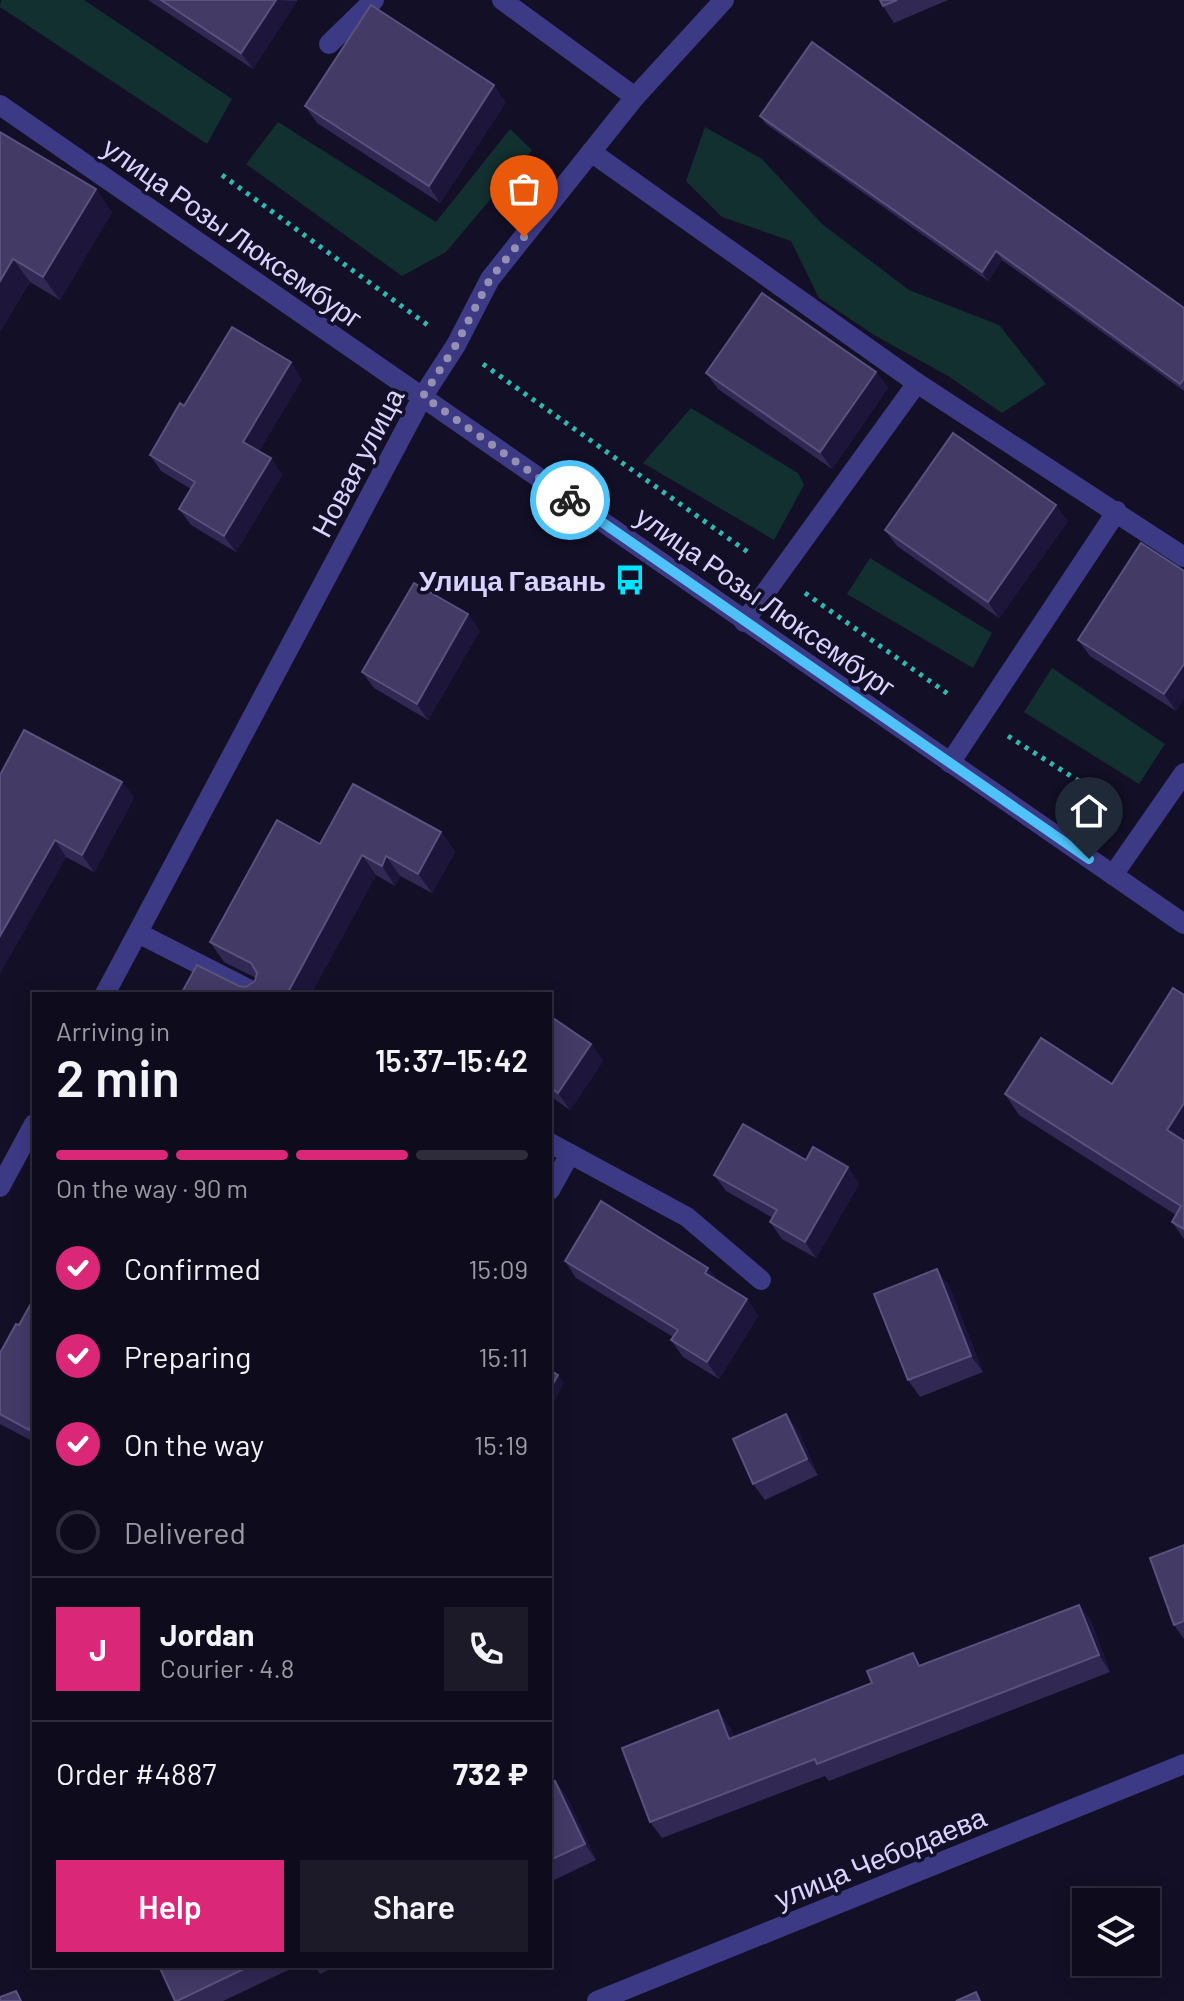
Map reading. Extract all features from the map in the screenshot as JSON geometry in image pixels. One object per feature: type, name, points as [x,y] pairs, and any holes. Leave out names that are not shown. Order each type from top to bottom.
[{"type":"street","points":[[329,44],[374,0]]},
{"type":"street","points":[[502,0],[635,97]]},
{"type":"street","name":"Новая улица","points":[[106,992],[423,396],[456,345],[490,279],[635,97],[724,0]]},
{"type":"street","name":"улица Розы Люксембург","points":[[0,105],[1184,924]]},
{"type":"street","points":[[591,152],[917,383],[1184,557]]},
{"type":"street","points":[[744,622],[917,383]]},
{"type":"street","points":[[950,763],[1117,511]]},
{"type":"street","points":[[1113,875],[1184,773]]},
{"type":"street","points":[[138,933],[254,992]]},
{"type":"street","points":[[0,1187],[32,1128]]},
{"type":"street","points":[[552,1144],[687,1217],[761,1280]]},
{"type":"street","points":[[552,1186],[570,1154]]},
{"type":"street","name":"улица Чебодаева","points":[[597,2001],[1184,1764]]},
{"type":"path","points":[[222,175],[980,717],[1147,825]]},
{"type":"green space","points":[[1,0],[84,0],[232,99],[207,144],[0,7]]},
{"type":"green space","points":[[278,122],[436,222],[510,129],[532,150],[446,252],[402,276],[246,164]]},
{"type":"green space","points":[[705,127],[762,159],[822,224],[909,290],[999,325],[1046,384],[1002,413],[948,376],[874,335],[819,298],[791,241],[722,217],[686,181]]},
{"type":"green space","points":[[691,408],[798,473],[804,485],[774,540],[643,463]]},
{"type":"green space","points":[[870,558],[992,633],[973,668],[847,594]]},
{"type":"green space","points":[[1052,668],[1165,744],[1139,784],[1024,712]]},
{"type":"building","points":[[161,0],[276,0],[241,53]]},
{"type":"building","points":[[880,0],[897,0],[883,6]]},
{"type":"building","points":[[371,5],[494,85],[429,186],[305,106]]},
{"type":"building","points":[[812,42],[1184,308],[1184,379],[1180,384],[996,251],[982,272],[760,116]]},
{"type":"building","points":[[0,132],[96,189],[43,277],[13,259],[0,281]]},
{"type":"building","points":[[762,293],[876,372],[820,452],[706,373]]},
{"type":"building","points":[[232,327],[291,362],[243,442],[271,458],[224,536],[179,509],[195,482],[150,455],[180,403],[184,406]]},
{"type":"building","points":[[953,433],[1056,505],[988,602],[885,530]]},
{"type":"building","points":[[1141,543],[1184,571],[1184,664],[1164,694],[1078,640]]},
{"type":"building","points":[[414,583],[468,614],[417,704],[362,672]]},
{"type":"building","points":[[24,730],[122,782],[82,855],[55,840],[0,936],[0,775]]},
{"type":"building","points":[[353,784],[441,832],[418,874],[386,856],[382,866],[362,855],[288,992],[182,992],[197,965],[239,986],[246,987],[255,981],[257,973],[251,963],[210,942],[277,820],[320,844]]},
{"type":"building","points":[[1173,988],[1184,995],[1184,1103],[1167,1130],[1184,1141],[1184,1229],[1172,1222],[1181,1206],[1005,1094],[1041,1038],[1112,1084]]},
{"type":"building","points":[[552,1017],[591,1044],[558,1093],[552,1088]]},
{"type":"building","points":[[743,1124],[806,1160],[813,1147],[848,1167],[805,1242],[770,1222],[777,1210],[714,1175]]},
{"type":"building","points":[[601,1201],[708,1268],[705,1273],[747,1299],[707,1362],[671,1340],[678,1330],[565,1261]]},
{"type":"building","points":[[937,1269],[971,1356],[908,1380],[874,1294]]},
{"type":"building","points":[[32,1302],[32,1425],[29,1430],[0,1414],[0,1353],[16,1324],[19,1325]]},
{"type":"building","points":[[552,1371],[558,1375],[552,1386]]},
{"type":"building","points":[[786,1414],[807,1459],[753,1484],[733,1439]]},
{"type":"building","points":[[1184,1545],[1184,1621],[1174,1625],[1150,1558]]},
{"type":"building","points":[[1079,1605],[1099,1655],[817,1764],[815,1759],[650,1822],[622,1748],[718,1710],[729,1739],[872,1683],[867,1671],[913,1653],[919,1666]]},
{"type":"building","points":[[555,1781],[585,1844],[552,1859],[552,1782]]},
{"type":"building","points":[[160,1968],[246,1968],[177,2001]]},
{"type":"building","points":[[16,1991],[21,2001],[0,2001],[0,1997]]},
{"type":"building","points":[[976,1992],[980,2001],[956,2001]]},
{"type":"way so far","points":[[524,237],[490,279],[456,345],[423,396],[570,500]]},
{"type":"place","name":"Улица Гавань","points":[[630,580]]},
{"type":"route","points":[[570,500],[1089,859]]}]
